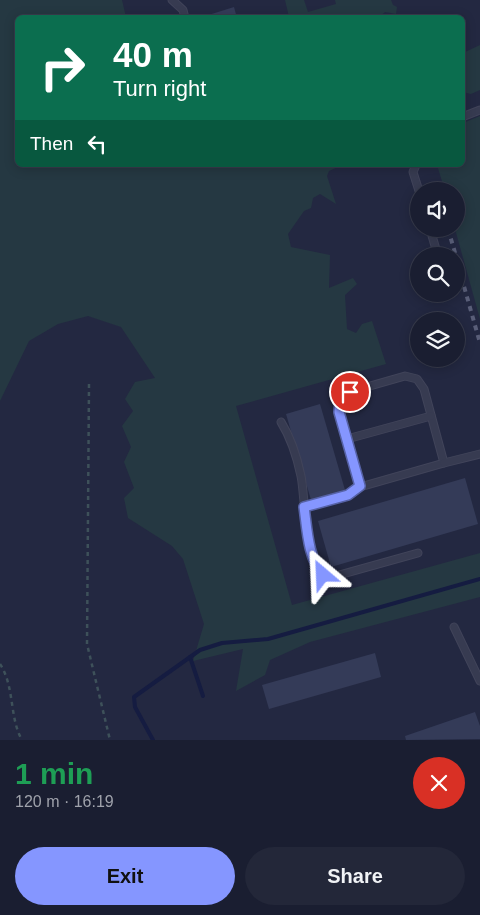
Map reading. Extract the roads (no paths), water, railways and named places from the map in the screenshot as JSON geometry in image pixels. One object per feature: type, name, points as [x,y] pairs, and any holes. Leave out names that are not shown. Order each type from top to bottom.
[{"type":"lane","points":[[172,0],[183,10],[184,15]]},
{"type":"lane","points":[[465,116],[480,110]]},
{"type":"lane","points":[[415,167],[413,172],[416,182]]},
{"type":"lane","points":[[360,486],[339,412],[340,400],[350,392],[405,376],[417,379],[424,389],[444,463]]},
{"type":"lane","points":[[347,439],[431,416]]},
{"type":"lane","points":[[281,422],[290,436],[301,476],[310,545],[318,569],[323,575],[332,577],[418,553]]},
{"type":"lane","points":[[304,507],[348,495],[360,486],[480,454]]},
{"type":"lane","points":[[454,627],[480,681]]},
{"type":"waterway","points":[[153,740],[135,707],[134,697],[200,650],[222,643],[268,639],[480,579]]},
{"type":"waterway","points":[[190,657],[203,696]]},
{"type":"railway","points":[[450,237],[453,247]]},
{"type":"railway","points":[[465,290],[480,343]]}]
